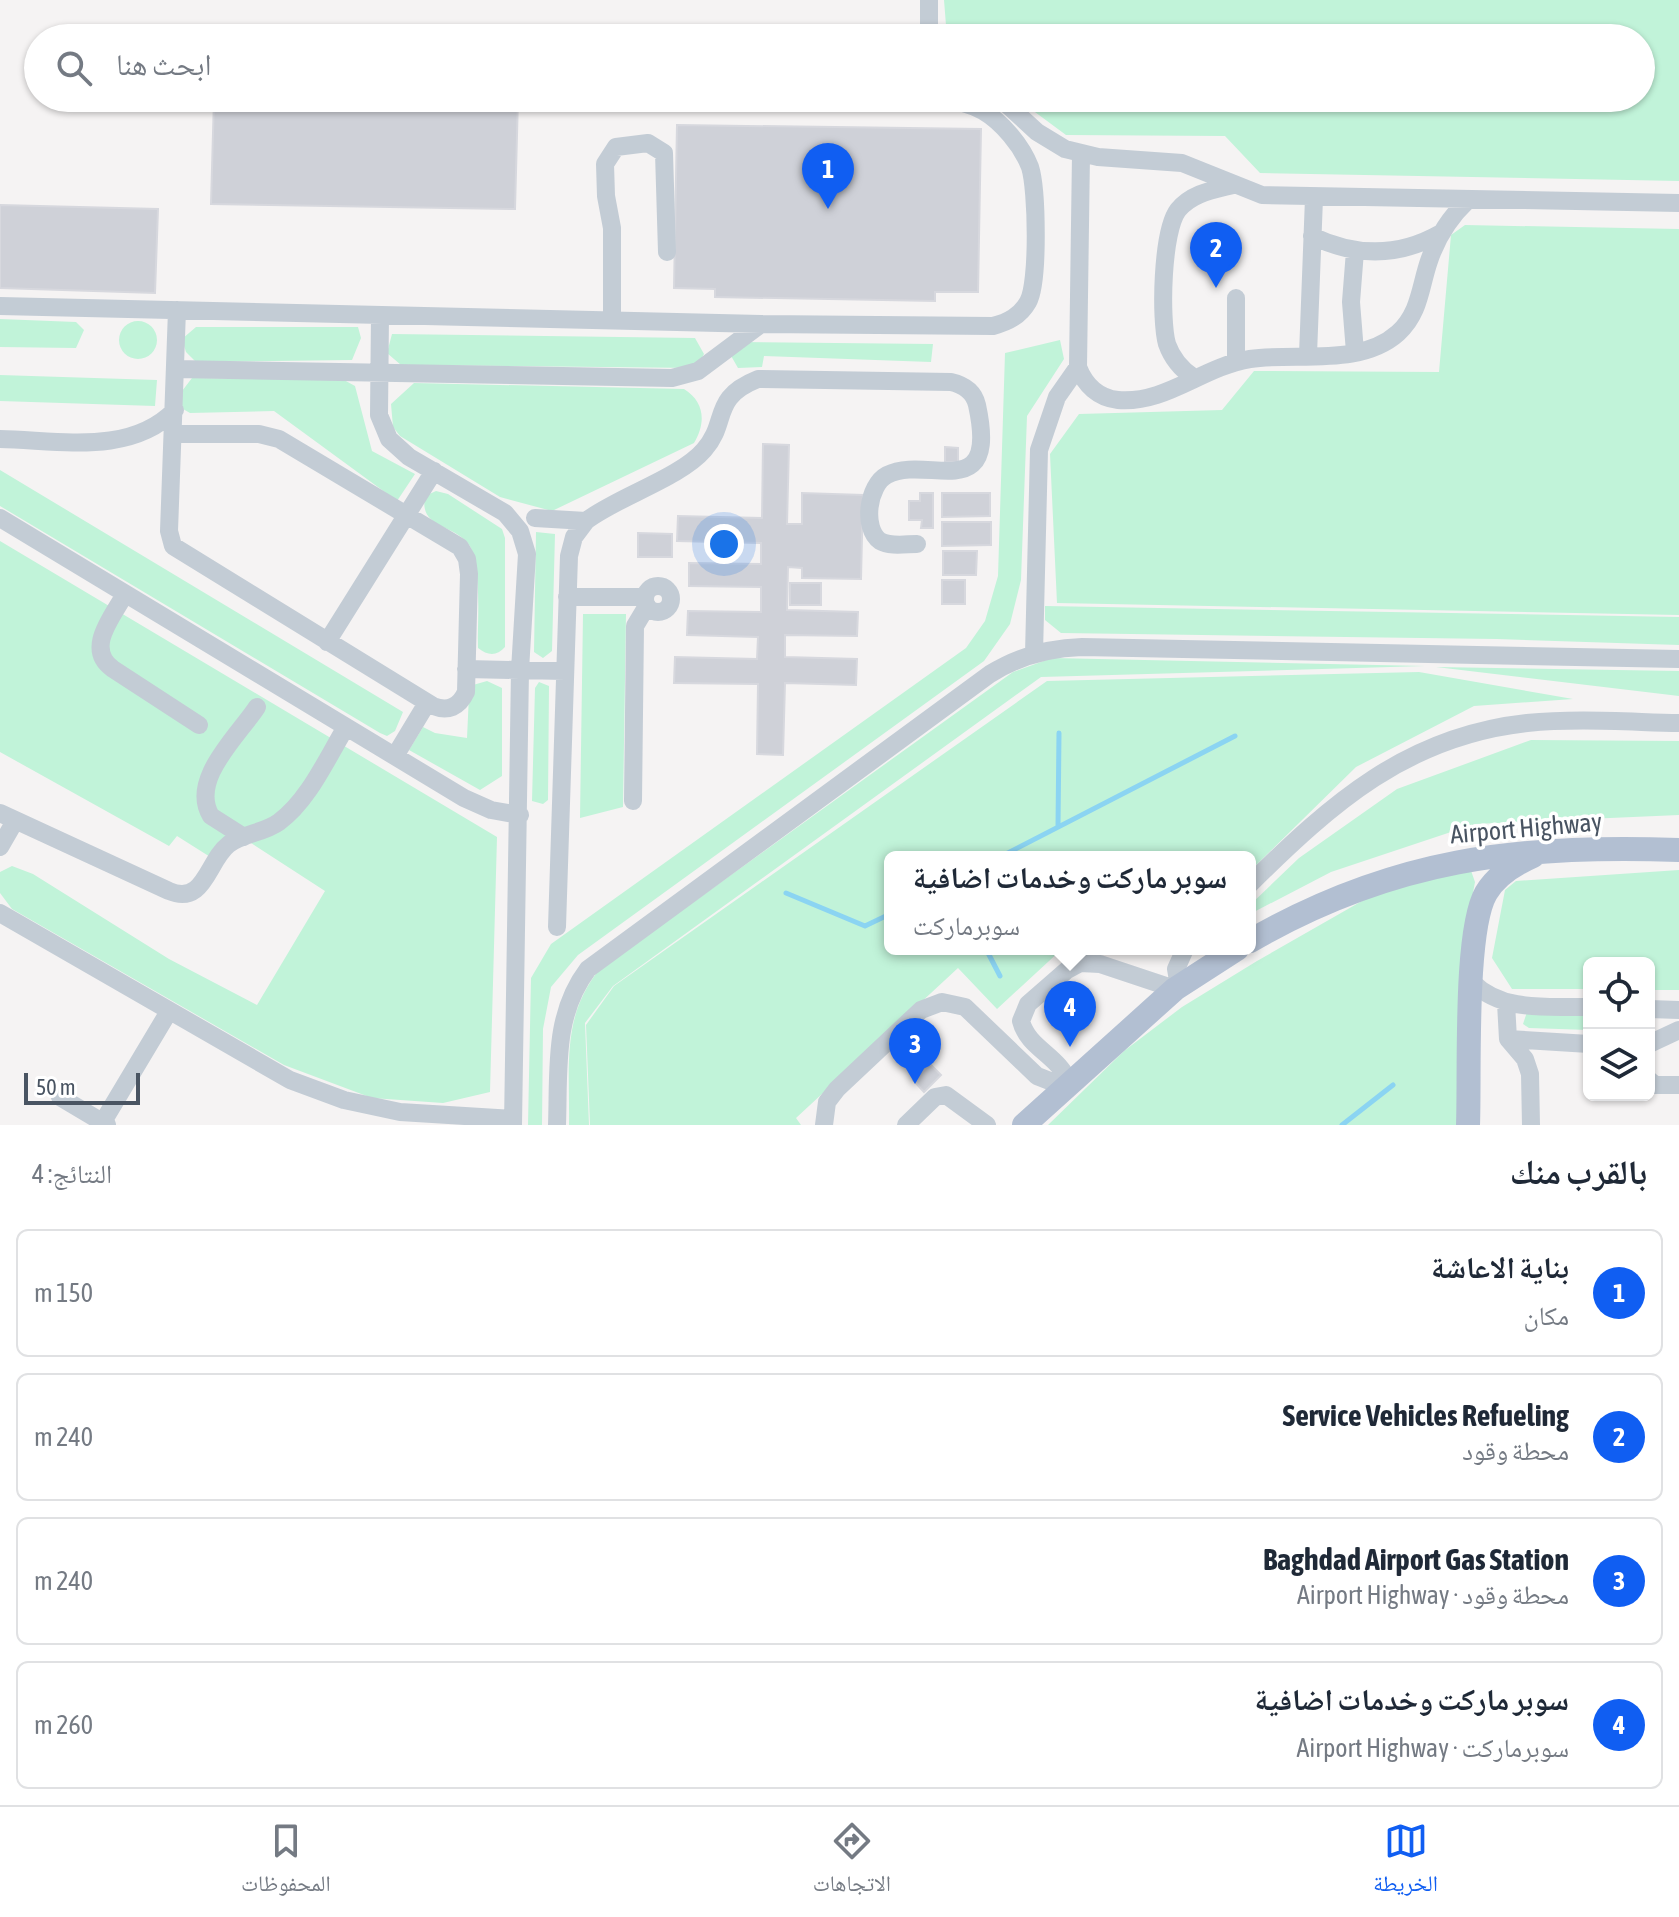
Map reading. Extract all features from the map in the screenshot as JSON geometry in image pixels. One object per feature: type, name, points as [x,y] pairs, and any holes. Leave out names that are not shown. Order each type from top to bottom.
[{"type":"main road","name":"Airport Highway","points":[[1256,938],[1308,912],[1390,878],[1477,856],[1555,851],[1679,850]]},
{"type":"main road","points":[[1468,1125],[1476,922],[1487,891],[1511,867],[1542,852],[1555,851]]},
{"type":"main road","points":[[1024,1125],[1177,988],[1228,955]]},
{"type":"lane","points":[[929,0],[929,24]]},
{"type":"lane","points":[[0,306],[761,324],[993,326],[1013,319],[1027,303],[1033,283],[1033,184],[1019,148],[998,122],[981,112]]},
{"type":"lane","points":[[1017,112],[1050,140],[1081,154],[1182,163],[1262,195],[1679,203]]},
{"type":"lane","points":[[612,319],[612,228],[606,196],[605,164],[616,147],[648,143],[664,153],[667,252]]},
{"type":"lane","points":[[1081,154],[1078,367],[1088,386],[1116,400],[1153,398],[1193,377],[1236,362],[1355,352],[1378,346],[1406,324],[1418,304],[1428,264],[1441,233],[1468,200]]},
{"type":"lane","points":[[1193,377],[1175,360],[1166,337],[1168,231],[1177,212],[1192,197],[1233,185]]},
{"type":"lane","points":[[1308,355],[1314,198]]},
{"type":"lane","points":[[1312,236],[1355,251],[1400,250],[1441,233]]},
{"type":"lane","points":[[1355,251],[1351,302],[1355,352]]},
{"type":"lane","points":[[1236,298],[1236,362]]},
{"type":"lane","points":[[174,434],[273,436],[454,542],[467,559],[466,692],[459,704],[446,709],[427,703],[173,546],[169,531],[177,310]]},
{"type":"lane","points":[[0,913],[264,1068],[344,1100],[428,1115],[513,1122],[520,670],[527,566],[525,542],[505,513],[398,449],[382,428],[378,372],[380,315]]},
{"type":"lane","points":[[176,369],[672,378],[698,371],[761,324]]},
{"type":"lane","points":[[1034,654],[1039,450],[1049,414],[1078,367]]},
{"type":"lane","points":[[557,927],[567,597],[571,546],[586,521],[695,458],[710,442],[724,404],[733,393],[758,379],[951,382],[965,387],[975,398],[979,434],[975,459],[958,472],[889,474],[877,483],[872,495],[872,528],[877,537],[891,544],[917,544]]},
{"type":"lane","points":[[0,439],[119,440],[155,427],[175,410]]},
{"type":"lane","points":[[327,642],[434,471]]},
{"type":"lane","points":[[0,518],[477,805],[520,815]]},
{"type":"lane","points":[[535,518],[586,521]]},
{"type":"lane","points":[[125,594],[100,641],[101,657],[113,669],[199,725]]},
{"type":"lane","points":[[567,597],[646,601],[635,626],[633,801]]},
{"type":"lane","points":[[557,1125],[562,1022],[571,994],[598,959],[990,674],[1034,654],[1082,647],[1679,659]]},
{"type":"lane","points":[[466,669],[565,671]]},
{"type":"lane","points":[[395,756],[427,703]]},
{"type":"lane","points":[[244,837],[211,816],[204,791],[211,774],[257,707]]},
{"type":"lane","points":[[1256,878],[1331,806],[1360,785],[1423,751],[1490,729],[1526,723],[1679,723]]},
{"type":"lane","points":[[0,847],[8,817],[176,894],[199,888],[222,850],[244,837],[271,828],[288,815],[346,727]]},
{"type":"lane","points":[[1067,1085],[1060,1064],[1031,1040],[1021,1021],[1028,1004],[1073,966],[1093,963],[1177,988],[1176,969],[1182,955]]},
{"type":"lane","points":[[1472,982],[1489,997],[1506,1003],[1583,1007]]},
{"type":"lane","points":[[824,1125],[827,1102],[837,1089],[921,1010],[942,1002],[965,1007],[1037,1076],[1067,1085]]},
{"type":"lane","points":[[1506,1003],[1508,1039],[1525,1059],[1530,1074],[1531,1125]]},
{"type":"lane","points":[[1655,1009],[1679,1010]]},
{"type":"lane","points":[[60,1097],[104,1124],[168,1013]]},
{"type":"lane","points":[[1655,1041],[1679,1030]]},
{"type":"lane","points":[[1508,1039],[1583,1044]]},
{"type":"lane","points":[[1655,1085],[1679,1085]]},
{"type":"lane","points":[[906,1125],[935,1097],[946,1095],[987,1125]]},
{"type":"green space","points":[[944,0],[1679,0],[1679,181],[1260,173],[1225,136],[1066,135],[1035,112],[1655,112],[1655,24],[946,24]]},
{"type":"green space","points":[[1465,225],[1679,229],[1679,615],[1057,603],[1050,454],[1079,414],[1222,410],[1254,371],[1439,372],[1451,235]]},
{"type":"green space","points":[[0,319],[76,322],[84,330],[76,348],[0,347]]},
{"type":"green space","points":[[138,321],[152,326],[157,340],[152,354],[138,359],[124,354],[119,340],[124,326]]},
{"type":"green space","points":[[196,327],[358,327],[361,338],[352,360],[196,362],[186,352],[182,339]]},
{"type":"green space","points":[[392,334],[695,338],[704,354],[696,368],[401,365],[387,353]]},
{"type":"green space","points":[[1060,340],[1064,359],[1027,416],[1021,580],[1010,624],[984,661],[578,955],[551,987],[543,1029],[542,1125],[528,1125],[531,978],[551,944],[966,648],[985,621],[998,576],[1005,353]]},
{"type":"green space","points":[[741,342],[933,344],[931,362],[764,356],[762,367],[738,368],[730,354]]},
{"type":"green space","points":[[0,375],[157,380],[155,406],[0,401]]},
{"type":"green space","points":[[192,378],[344,380],[355,386],[372,451],[415,474],[397,501],[274,411],[190,413],[183,409],[179,395]]},
{"type":"green space","points":[[414,383],[684,389],[700,407],[702,421],[694,443],[552,511],[500,497],[400,436],[393,427],[391,404]]},
{"type":"green space","points":[[0,470],[403,712],[395,731],[387,736],[380,733],[0,506]]},
{"type":"green space","points":[[436,491],[448,494],[502,529],[505,538],[505,647],[496,653],[489,654],[478,648],[477,577],[472,550],[460,536],[431,519],[424,506],[425,496]]},
{"type":"green space","points":[[536,532],[555,534],[552,651],[543,658],[534,652]]},
{"type":"green space","points":[[0,541],[497,837],[490,1092],[443,1103],[372,1098],[284,1065],[12,909],[0,893],[0,872],[12,866],[33,874],[169,959],[257,1005],[325,891],[237,834],[215,860],[177,836],[169,846],[0,752]]},
{"type":"green space","points":[[1045,606],[1679,617],[1679,645],[1497,639],[1061,633],[1045,620]]},
{"type":"green space","points":[[583,614],[626,614],[623,807],[580,818]]},
{"type":"green space","points":[[1052,658],[1425,666],[1041,677],[613,986],[585,1023],[589,1125],[569,1125],[569,1063],[573,1025],[578,1006],[599,970],[1013,672]]},
{"type":"green space","points":[[1436,667],[1679,671],[1679,696]]},
{"type":"green space","points":[[1419,672],[1573,699],[1474,706],[1356,767],[1256,865],[1256,851],[884,851],[884,955],[1056,955],[997,1009],[958,968],[796,1118],[801,1125],[590,1125],[586,1025],[614,986],[1047,681]]},
{"type":"green space","points":[[487,681],[502,688],[502,776],[480,790],[409,750],[423,727],[435,733],[467,738],[469,695],[473,685]]},
{"type":"green space","points":[[539,682],[549,686],[548,800],[543,804],[532,801],[535,688]]},
{"type":"green space","points":[[1531,740],[1679,741],[1679,815],[1475,824],[1331,872],[1256,911],[1256,899],[1299,858],[1397,789]]},
{"type":"green space","points":[[1469,865],[1475,882],[1467,925],[1460,1125],[1048,1125],[1124,1051],[1182,1007],[1369,897]]},
{"type":"green space","points":[[1679,870],[1679,990],[1655,990],[1655,957],[1583,957],[1583,989],[1512,989],[1492,958],[1505,890],[1516,881]]},
{"type":"green space","points":[[1527,1012],[1583,1016],[1583,1030],[1529,1028],[1523,1024]]},
{"type":"building","points":[[214,112],[518,112],[515,209],[211,204]]},
{"type":"building","points":[[677,125],[981,129],[978,292],[935,292],[935,301],[715,297],[715,289],[674,288]]},
{"type":"building","points":[[0,205],[158,209],[155,293],[0,288]]},
{"type":"building","points":[[763,444],[789,445],[787,524],[802,524],[802,493],[863,495],[861,579],[802,578],[802,568],[788,567],[787,610],[858,612],[857,636],[785,635],[785,657],[857,659],[856,685],[785,683],[783,755],[757,754],[758,684],[674,683],[675,657],[757,659],[758,637],[687,635],[688,611],[761,612],[761,587],[689,586],[689,563],[761,564],[761,543],[677,541],[678,516],[762,518]]},
{"type":"building","points":[[945,447],[958,448],[958,462],[945,462]]},
{"type":"building","points":[[920,493],[933,493],[933,528],[921,528],[922,520],[909,520],[909,501],[920,501]]},
{"type":"building","points":[[942,493],[990,493],[990,516],[942,517]]},
{"type":"building","points":[[942,522],[991,522],[991,545],[942,546]]},
{"type":"building","points":[[638,533],[672,534],[672,557],[638,557]]},
{"type":"building","points":[[943,551],[977,551],[976,575],[943,575]]},
{"type":"building","points":[[942,580],[965,580],[965,604],[942,604]]},
{"type":"building","points":[[790,583],[821,583],[821,605],[790,605]]},
{"type":"building","points":[[930,1064],[941,1075],[924,1092],[913,1080]]},
{"type":"waterway","points":[[1058,827],[1059,733]]},
{"type":"waterway","points":[[1012,851],[1235,736]]},
{"type":"waterway","points":[[786,893],[865,926],[884,917]]},
{"type":"waterway","points":[[989,955],[1000,976]]},
{"type":"waterway","points":[[1342,1125],[1393,1085]]},
{"type":"place","name":"بناية الاعاشة","points":[[828,209]]},
{"type":"place","name":"Service Vehicles Refueling","points":[[1216,288]]},
{"type":"place","name":"سوبر ماركت وخدمات اضافية","points":[[1070,1047]]},
{"type":"place","name":"Baghdad Airport Gas Station","points":[[915,1084]]}]
